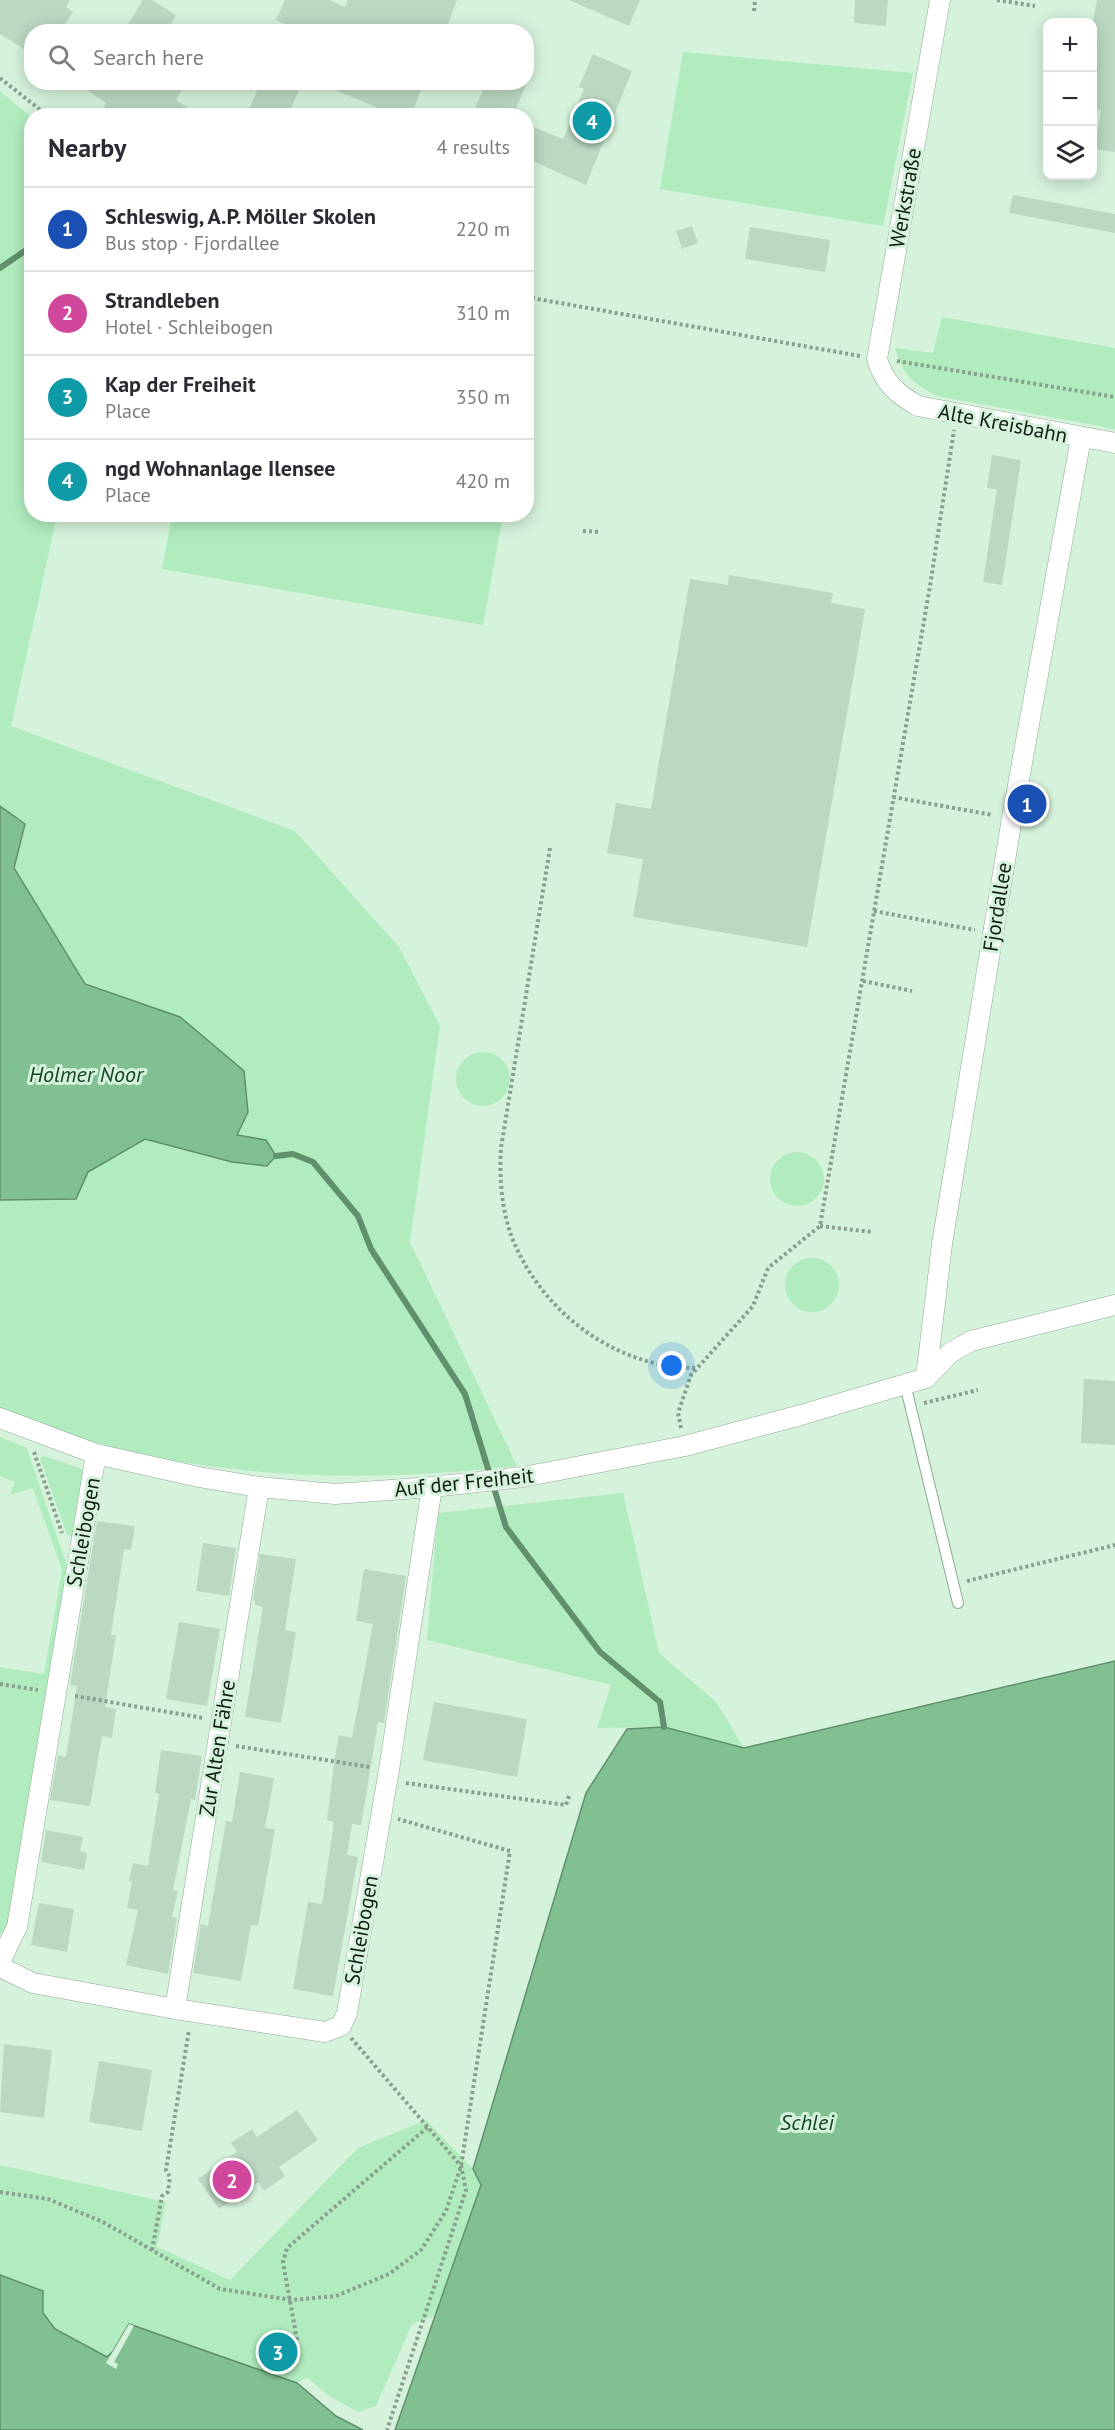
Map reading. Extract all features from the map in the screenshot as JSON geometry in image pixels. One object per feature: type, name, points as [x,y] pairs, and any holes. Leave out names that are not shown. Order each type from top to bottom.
[{"type":"street","name":"Werkstraße","points":[[877,359],[940,0]]},
{"type":"street","name":"Alte Kreisbahn","points":[[877,359],[881,373],[894,392],[918,406],[1115,443]]},
{"type":"street","name":"Fjordallee","points":[[926,1378],[942,1244],[993,933],[1081,438]]},
{"type":"street","points":[[926,1378],[950,1353],[970,1341],[1115,1305]]},
{"type":"street","name":"Auf der Freiheit","points":[[0,1418],[96,1454],[199,1477],[259,1487],[335,1494],[465,1485],[523,1477],[685,1446],[926,1378]]},
{"type":"street","name":"Schleibogen","points":[[0,1962],[17,1927],[96,1454]]},
{"type":"street","name":"Zur Alten Fähre","points":[[184,2010],[221,1722],[259,1487]]},
{"type":"street","name":"Schleibogen","points":[[341,2026],[347,2013],[382,1814],[432,1488]]},
{"type":"street","points":[[0,1967],[33,1983],[184,2010],[325,2032],[341,2026]]},
{"type":"lane","points":[[905,1384],[958,1603]]},
{"type":"path","points":[[754,11],[755,0]]},
{"type":"path","points":[[997,0],[1035,6]]},
{"type":"path","points":[[0,78],[38,108]]},
{"type":"path","points":[[534,298],[877,359],[1115,397]]},
{"type":"path","points":[[685,1446],[678,1413],[682,1396],[697,1368],[753,1306],[768,1268],[820,1226],[930,586],[957,414]]},
{"type":"path","points":[[583,531],[601,532]]},
{"type":"path","points":[[893,797],[1012,818]]},
{"type":"path","points":[[550,848],[501,1148],[501,1184],[515,1246],[539,1285],[582,1329],[603,1343],[634,1357],[663,1366],[697,1368]]},
{"type":"path","points":[[874,911],[993,933]]},
{"type":"path","points":[[862,981],[912,991]]},
{"type":"path","points":[[820,1226],[872,1232]]},
{"type":"path","points":[[32,1445],[64,1538]]},
{"type":"path","points":[[954,1584],[1115,1545]]},
{"type":"path","points":[[0,1684],[221,1722]]},
{"type":"path","points":[[218,1743],[566,1805],[570,1793]]},
{"type":"path","points":[[0,2192],[48,2199],[103,2222],[220,2289],[292,2300],[336,2296],[389,2274],[421,2250],[446,2211],[461,2166],[510,1851],[382,1814]]},
{"type":"path","points":[[152,2250],[162,2196],[168,2192],[170,2177],[166,2170],[184,2010]]},
{"type":"path","points":[[341,2026],[461,2166],[466,2190],[387,2430]]},
{"type":"path","points":[[297,2340],[292,2300],[283,2262],[287,2248],[429,2126]]},
{"type":"shaded area","points":[[683,52],[913,73],[883,226],[660,189]]},
{"type":"shaded area","points":[[0,91],[24,111],[24,522],[55,522],[11,726],[295,831],[399,947],[440,1026],[410,1242],[517,1466],[385,1475],[320,1475],[255,1471],[190,1463],[126,1450],[63,1432],[0,1409],[0,1200],[76,1199],[88,1172],[145,1139],[232,1162],[266,1140],[237,1135],[248,1112],[180,1017],[85,984],[14,868],[25,824],[0,806]]},
{"type":"shaded area","points":[[942,317],[1115,348],[1115,429],[937,396],[921,387],[905,372],[895,348],[933,353]]},
{"type":"shaded area","points":[[171,522],[502,522],[483,625],[162,569]]},
{"type":"shaded area","points":[[478,1052],[488,1052],[498,1056],[506,1064],[510,1079],[506,1094],[498,1102],[488,1106],[478,1106],[468,1102],[460,1094],[456,1084],[456,1074],[460,1064],[468,1056]]},
{"type":"shaded area","points":[[792,1152],[802,1152],[812,1156],[820,1164],[824,1179],[820,1194],[812,1202],[802,1206],[792,1206],[782,1202],[774,1194],[770,1184],[770,1174],[774,1164],[782,1156]]},
{"type":"shaded area","points":[[812,1258],[822,1260],[831,1266],[837,1275],[839,1285],[837,1295],[831,1304],[822,1310],[812,1312],[802,1310],[793,1304],[787,1295],[785,1285],[787,1275],[793,1266],[802,1260]]},
{"type":"shaded area","points":[[0,1437],[27,1448],[68,1569],[52,1687],[7,1928],[0,1935],[0,1667],[44,1674],[62,1570],[33,1488],[10,1495],[15,1482],[0,1476]]},
{"type":"shaded area","points":[[43,1456],[85,1470],[73,1537],[67,1534],[40,1459]]},
{"type":"shaded area","points":[[623,1493],[659,1653],[716,1702],[744,1748],[664,1727],[597,1728],[611,1685],[427,1640],[438,1513]]},
{"type":"shaded area","points":[[426,2120],[473,2169],[481,2185],[436,2315],[412,2324],[376,2406],[358,2412],[329,2396],[307,2377],[297,2383],[130,2324],[107,2357],[55,2329],[43,2313],[43,2291],[0,2275],[0,2165],[166,2202],[157,2247],[230,2280],[358,2148]]},
{"type":"water","name":"Holmer Noor","points":[[0,806],[25,824],[14,868],[85,984],[180,1017],[244,1071],[248,1112],[237,1135],[266,1140],[276,1156],[267,1166],[232,1162],[145,1139],[88,1172],[76,1199],[0,1200]]},
{"type":"water","name":"Schlei","points":[[1115,1661],[1115,2430],[395,2430],[481,2185],[473,2169],[586,1793],[627,1729],[664,1727],[744,1748]]},
{"type":"water","points":[[0,2275],[43,2291],[43,2313],[55,2329],[107,2357],[129,2324],[297,2383],[336,2416],[363,2430],[0,2430]]},
{"type":"pier","points":[[129,2324],[134,2326],[114,2362],[118,2364],[116,2369],[106,2363]]},
{"type":"building","points":[[0,0],[70,0],[66,7],[73,12],[65,24],[24,24],[24,49],[0,34]]},
{"type":"building","points":[[143,0],[152,0],[176,15],[171,24],[128,24]]},
{"type":"building","points":[[285,0],[330,0],[345,7],[348,0],[457,0],[448,24],[285,24],[276,20]]},
{"type":"building","points":[[569,0],[640,0],[629,26]]},
{"type":"building","points":[[855,0],[888,0],[886,26],[854,23]]},
{"type":"building","points":[[1097,0],[1115,0],[1115,152],[1097,149],[1101,110],[1097,110],[1097,18],[1094,18]]},
{"type":"building","points":[[593,54],[632,71],[586,185],[534,162],[534,127],[563,139],[584,89],[579,87]]},
{"type":"building","points":[[87,90],[182,90],[176,100],[188,108],[103,108],[106,103]]},
{"type":"building","points":[[257,90],[299,90],[291,108],[250,108]]},
{"type":"building","points":[[335,90],[421,90],[414,108],[379,108]]},
{"type":"building","points":[[483,90],[524,90],[516,108],[475,108]]},
{"type":"building","points":[[1013,195],[1115,214],[1115,233],[1009,213]]},
{"type":"building","points":[[692,226],[698,243],[682,249],[676,231]]},
{"type":"building","points":[[750,227],[830,240],[825,272],[745,259]]},
{"type":"building","points":[[992,455],[1021,460],[1002,585],[983,582],[997,489],[987,488]]},
{"type":"building","points":[[729,575],[833,593],[831,603],[865,609],[807,947],[633,917],[643,859],[607,853],[616,803],[651,809],[690,579],[728,585]]},
{"type":"building","points":[[1084,1379],[1115,1381],[1115,1445],[1081,1443]]},
{"type":"building","points":[[97,1521],[135,1526],[131,1550],[124,1549],[111,1635],[116,1635],[105,1707],[116,1709],[112,1738],[102,1736],[90,1806],[50,1800],[58,1755],[66,1757],[77,1686],[70,1685]]},
{"type":"building","points":[[203,1543],[236,1548],[229,1596],[196,1591]]},
{"type":"building","points":[[260,1554],[296,1559],[285,1630],[296,1632],[281,1723],[245,1717],[263,1607],[255,1605],[253,1600]]},
{"type":"building","points":[[364,1569],[406,1576],[384,1723],[378,1722],[361,1825],[352,1824],[347,1855],[358,1857],[333,1996],[293,1989],[308,1902],[322,1904],[334,1822],[327,1820],[339,1735],[352,1738],[373,1624],[356,1621]]},
{"type":"building","points":[[179,1622],[220,1629],[207,1706],[166,1699]]},
{"type":"building","points":[[434,1702],[527,1719],[517,1777],[423,1760]]},
{"type":"building","points":[[161,1750],[202,1756],[195,1800],[191,1799],[173,1890],[178,1891],[172,1917],[177,1918],[168,1974],[126,1965],[138,1910],[127,1908],[132,1882],[129,1881],[133,1863],[148,1866],[159,1794],[155,1793]]},
{"type":"building","points":[[240,1772],[274,1778],[265,1828],[275,1829],[258,1926],[251,1925],[241,1981],[193,1973],[201,1924],[208,1926],[226,1821],[232,1822]]},
{"type":"building","points":[[46,1830],[83,1837],[80,1851],[87,1853],[84,1870],[41,1862]]},
{"type":"building","points":[[39,1903],[74,1909],[67,1952],[31,1945]]},
{"type":"building","points":[[4,2044],[52,2050],[44,2118],[0,2112]]},
{"type":"building","points":[[99,2061],[152,2070],[142,2131],[89,2122]]},
{"type":"building","points":[[297,2110],[318,2140],[279,2167],[285,2176],[264,2191],[258,2182],[219,2209],[198,2179],[237,2152],[231,2143],[252,2129],[257,2137]]},
{"type":"waterway","points":[[0,268],[24,252]]},
{"type":"waterway","points":[[276,1156],[293,1154],[313,1162],[358,1216],[371,1249],[465,1394],[506,1527],[600,1652],[660,1702],[664,1727]]},
{"type":"place","name":"ngd Wohnanlage Ilensee","points":[[592,121]]},
{"type":"place","name":"Schleswig, A.P. Möller Skolen","points":[[1027,804]]},
{"type":"place","name":"Strandleben","points":[[232,2180]]},
{"type":"place","name":"Kap der Freiheit","points":[[278,2352]]}]
